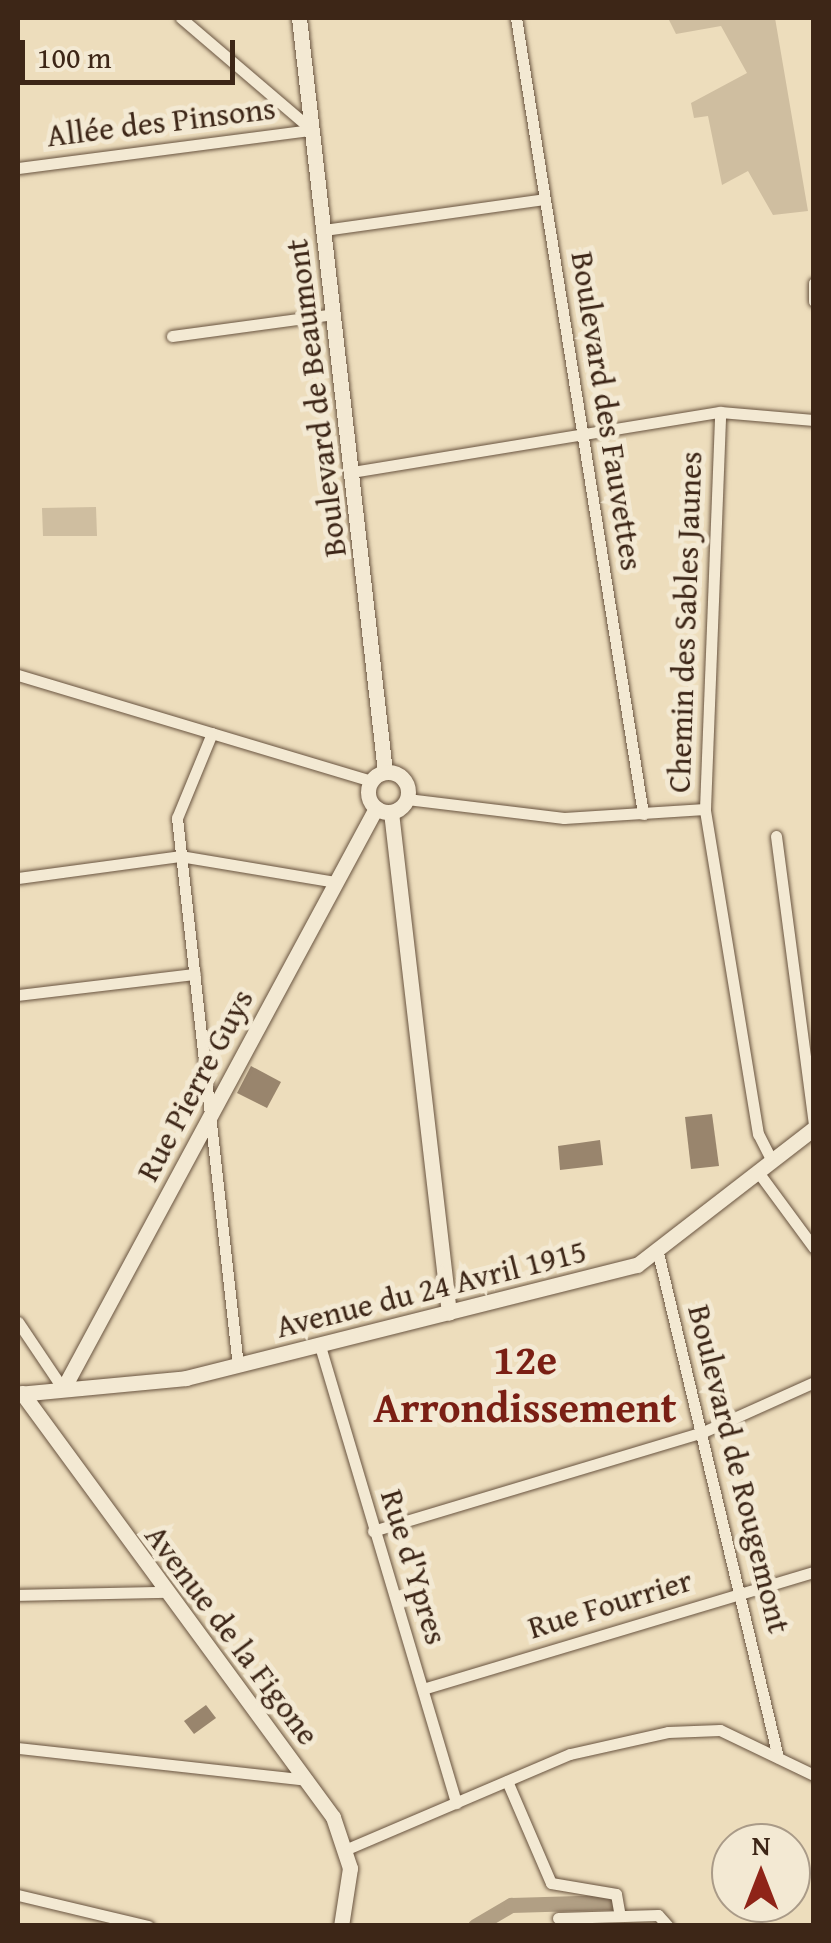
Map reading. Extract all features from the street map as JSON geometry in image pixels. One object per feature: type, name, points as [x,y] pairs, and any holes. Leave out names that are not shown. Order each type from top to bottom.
[{"type":"street","points":[[182,18],[312,130]]},
{"type":"street","name":"Boulevard de Beaumont","points":[[299,18],[352,472],[383,810]]},
{"type":"street","name":"Boulevard des Fauvettes","points":[[516,18],[643,814]]},
{"type":"street","name":"Allée des Pinsons","points":[[18,168],[312,130]]},
{"type":"street","points":[[324,230],[544,199]]},
{"type":"street","points":[[814,283],[814,301]]},
{"type":"street","points":[[172,336],[334,314]]},
{"type":"street","points":[[352,472],[720,412]]},
{"type":"street","name":"Chemin des Sables Jaunes","points":[[407,799],[494,814],[705,810],[720,412],[814,420]]},
{"type":"street","points":[[18,676],[212,733],[378,776],[404,779],[407,799],[383,810],[449,1313]]},
{"type":"street","points":[[212,733],[180,796],[180,856],[238,1366]]},
{"type":"street","name":"Rue Pierre Guys","points":[[63,1389],[335,882],[383,810]]},
{"type":"street","points":[[705,810],[758,1134],[772,1161]]},
{"type":"street","points":[[776,836],[814,1125]]},
{"type":"street","points":[[18,878],[180,856],[335,882]]},
{"type":"street","points":[[18,995],[195,974]]},
{"type":"street","name":"Avenue du 24 Avril 1915","points":[[20,1394],[238,1366],[449,1313],[658,1253],[814,1125]]},
{"type":"street","points":[[758,1172],[814,1248]]},
{"type":"street","name":"Boulevard de Rougemont","points":[[658,1253],[778,1757]]},
{"type":"street","points":[[18,1322],[63,1389]]},
{"type":"street","name":"Rue d'Ypres","points":[[320,1346],[456,1803]]},
{"type":"street","points":[[373,1531],[703,1432],[814,1382]]},
{"type":"street","name":"Avenue de la Figone","points":[[20,1394],[163,1592],[308,1780],[347,1849]]},
{"type":"street","name":"Rue Fourrier","points":[[423,1689],[814,1572]]},
{"type":"street","points":[[18,1595],[163,1592]]},
{"type":"street","points":[[341,1926],[347,1849],[506,1781],[620,1740],[698,1729],[814,1774]]},
{"type":"street","points":[[18,1748],[308,1780]]},
{"type":"street","points":[[506,1781],[550,1883],[620,1907],[658,1915],[668,1926]]},
{"type":"street","points":[[18,1895],[148,1926]]},
{"type":"street","points":[[558,1918],[620,1907]]},
{"type":"shaded area","points":[[668,18],[775,18],[808,211],[773,215],[748,171],[722,185],[708,116],[694,118],[691,103],[747,73],[721,26],[676,34]]},
{"type":"shaded area","points":[[96,507],[97,536],[43,536],[42,508]]},
{"type":"building","points":[[251,1066],[281,1082],[267,1108],[237,1093]]},
{"type":"building","points":[[712,1114],[719,1166],[691,1169],[685,1117]]},
{"type":"building","points":[[600,1140],[603,1165],[560,1170],[558,1146]]},
{"type":"building","points":[[206,1705],[216,1718],[194,1734],[184,1721]]},
{"type":"waterway","points":[[475,1926],[511,1905],[612,1902]]},
{"type":"district","name":"12e Arrondissement","points":[[525,1383]]}]
